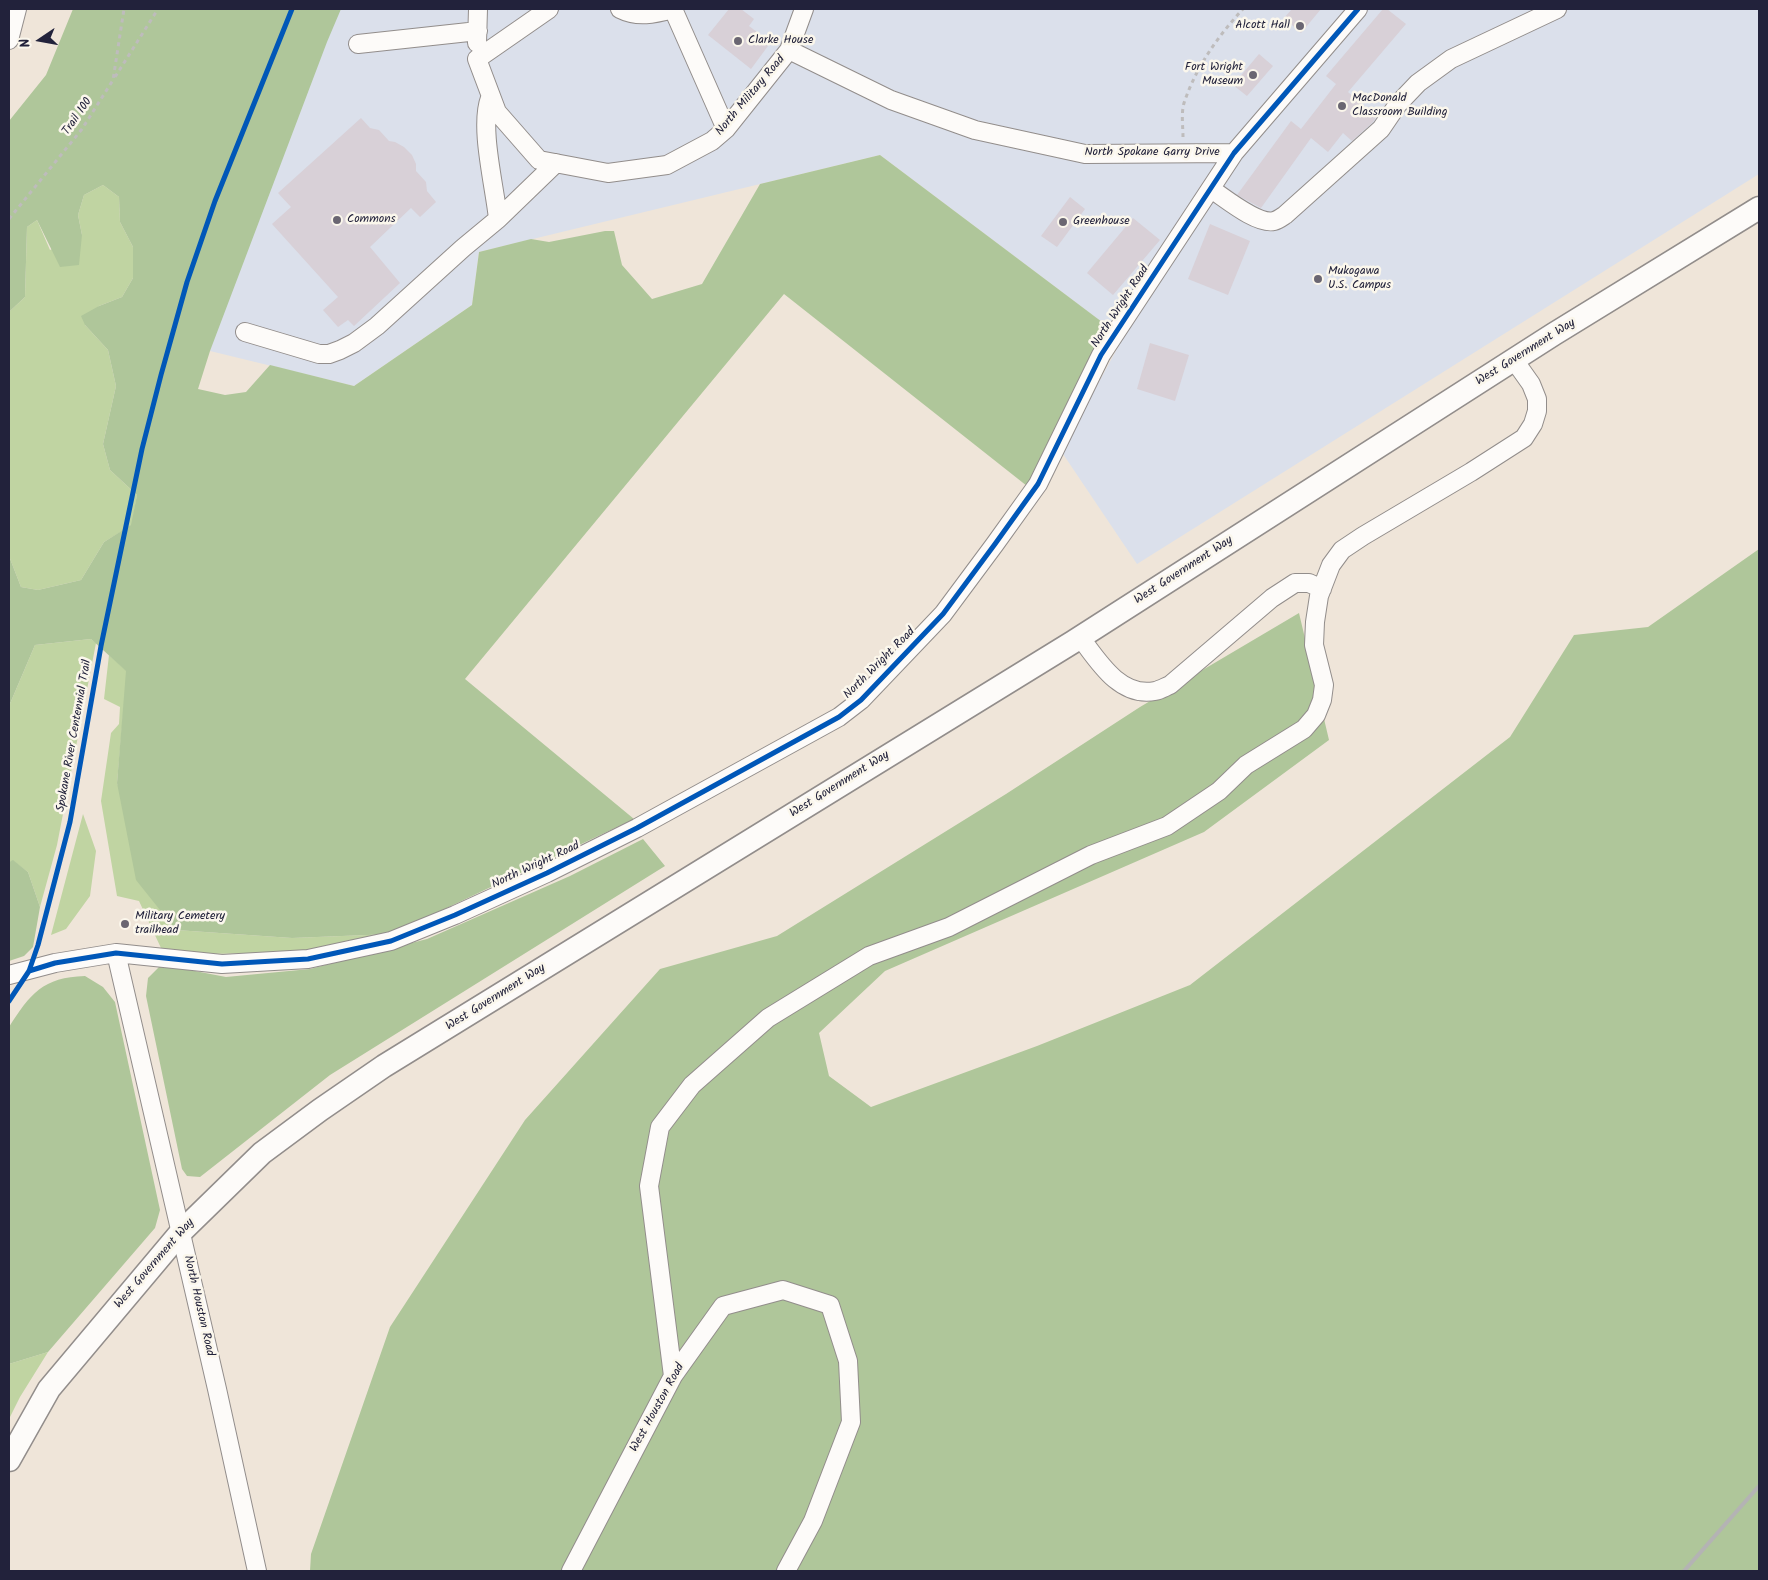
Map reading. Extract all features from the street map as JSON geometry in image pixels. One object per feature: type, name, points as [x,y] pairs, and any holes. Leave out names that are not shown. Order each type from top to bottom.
[{"type":"main road","name":"West Government Way","points":[[9,1460],[50,1389],[181,1232],[262,1153],[320,1110],[384,1066],[1080,637],[1514,360],[1759,208]]},
{"type":"street","points":[[9,40],[17,9]]},
{"type":"street","points":[[245,332],[319,354],[329,354],[354,343],[377,326],[498,219],[548,161],[496,112],[477,59],[478,9]]},
{"type":"street","points":[[477,59],[549,9]]},
{"type":"street","points":[[620,9],[628,13],[646,16],[673,9],[726,129]]},
{"type":"street","name":"North Military Road","points":[[548,161],[608,173],[667,165],[712,141],[726,129],[789,50],[804,9]]},
{"type":"street","name":"North Wright Road","points":[[9,975],[55,963],[116,953],[222,964],[308,960],[391,941],[455,915],[547,873],[637,828],[839,717],[861,700],[943,614],[1038,484],[1101,354],[1234,153],[1358,9]]},
{"type":"street","points":[[1211,189],[1248,213],[1264,220],[1274,221],[1285,215],[1381,129],[1398,104],[1418,84],[1452,59],[1557,9]]},
{"type":"street","points":[[358,44],[478,32]]},
{"type":"street","name":"North Spokane Garry Drive","points":[[789,50],[892,100],[975,130],[1085,154],[1234,153]]},
{"type":"street","points":[[491,96],[488,104],[488,143],[498,219]]},
{"type":"street","points":[[673,1376],[649,1186],[660,1127],[692,1085],[768,1018],[869,956],[949,928],[1091,855],[1167,826],[1219,791],[1246,764],[1304,729],[1316,715],[1322,700],[1324,685],[1314,645],[1315,622],[1322,589],[1331,565],[1342,550],[1363,536],[1524,438],[1535,418],[1537,399],[1531,384],[1514,360]]},
{"type":"street","points":[[1080,637],[1106,670],[1119,682],[1130,688],[1155,691],[1170,685],[1272,598],[1295,583],[1309,582],[1322,589]]},
{"type":"street","name":"North Houston Road","points":[[116,953],[257,1571]]},
{"type":"street","name":"West Houston Road","points":[[571,1571],[673,1376],[723,1306],[783,1290],[830,1305],[848,1361],[851,1422],[813,1521],[786,1571]]},
{"type":"path","points":[[113,80],[158,9]]},
{"type":"path","points":[[1182,153],[1184,104],[1202,63],[1226,28],[1243,9]]},
{"type":"shaded area","name":"Mukogawa U.S. Campus","points":[[316,9],[1759,9],[1759,174],[1137,564],[1061,451],[1123,338],[880,155],[479,252],[472,305],[354,386],[210,351]]},
{"type":"green space","points":[[73,9],[341,9],[210,351],[198,389],[225,395],[246,392],[270,365],[354,386],[472,305],[479,252],[531,239],[549,242],[605,231],[614,231],[622,265],[652,299],[702,284],[760,184],[880,155],[1110,328],[1027,486],[784,294],[465,679],[634,819],[392,934],[292,938],[176,930],[136,880],[117,783],[126,671],[91,639],[35,645],[9,706],[9,556],[21,587],[38,590],[81,580],[104,542],[131,525],[137,495],[110,470],[103,444],[116,386],[108,350],[85,325],[81,316],[99,306],[122,297],[133,278],[133,247],[120,222],[119,197],[103,185],[84,195],[78,215],[82,235],[79,265],[60,267],[37,220],[27,227],[25,297],[9,312],[9,121],[46,75]]},
{"type":"green space","points":[[103,185],[119,197],[120,222],[133,247],[133,278],[122,297],[99,306],[85,325],[108,350],[116,386],[103,444],[110,470],[137,495],[132,525],[104,542],[81,580],[38,590],[21,587],[9,556],[9,312],[25,297],[27,227],[37,220],[50,250],[82,235],[78,215],[84,195]]},
{"type":"green space","points":[[1759,549],[1759,1571],[310,1571],[311,1554],[390,1327],[525,1120],[660,969],[777,936],[1006,794],[1140,707],[1299,613],[1329,740],[1204,832],[885,971],[819,1033],[829,1076],[871,1107],[1037,1046],[1190,985],[1510,737],[1574,635],[1648,627]]},
{"type":"green space","points":[[91,639],[96,643],[57,845],[40,907],[28,872],[13,861],[9,862],[9,706],[35,645]]},
{"type":"green space","points":[[109,655],[127,671],[117,783],[176,930],[292,938],[392,934],[307,953],[188,954],[161,948],[139,901],[117,896],[101,801],[111,733],[119,724],[120,707],[104,699]]},
{"type":"green space","points":[[83,814],[96,851],[90,896],[66,929],[51,935]]},
{"type":"green space","points":[[643,839],[665,866],[330,1075],[200,1177],[187,1176],[182,1169],[146,996],[148,978],[159,967],[169,966],[226,977],[310,969],[427,939],[570,876]]},
{"type":"green space","points":[[13,860],[28,872],[40,907],[33,947],[24,956],[9,961],[9,862]]},
{"type":"green space","points":[[85,976],[103,987],[115,1002],[160,1210],[155,1228],[48,1352],[9,1364],[9,1027],[24,1005],[39,990],[58,980]]},
{"type":"green space","points":[[48,1352],[20,1397],[9,1419],[9,1364]]},
{"type":"building","name":"Clarke House","points":[[729,9],[741,9],[754,19],[749,26],[757,32],[755,36],[768,46],[751,69],[708,35]]},
{"type":"building","name":"Alcott Hall","points":[[1292,9],[1321,9],[1301,33],[1284,18]]},
{"type":"building","name":"MacDonald Classroom Building","points":[[1383,9],[1387,9],[1406,24],[1348,92],[1376,117],[1373,122],[1352,141],[1343,133],[1328,152],[1311,138],[1261,208],[1237,195],[1291,121],[1301,129],[1336,84],[1326,76]]},
{"type":"building","name":"Fort Wright Museum","points":[[1259,54],[1273,66],[1247,96],[1233,85]]},
{"type":"building","name":"Commons","points":[[361,118],[370,128],[379,130],[389,141],[404,147],[412,155],[416,164],[416,171],[426,182],[427,191],[436,202],[420,217],[411,208],[370,247],[400,283],[354,326],[348,320],[338,327],[323,310],[338,297],[272,224],[291,207],[278,193]]},
{"type":"building","name":"Greenhouse","points":[[1070,197],[1085,209],[1057,247],[1041,236]]},
{"type":"building","points":[[1133,218],[1160,240],[1113,295],[1087,273]]},
{"type":"building","points":[[1210,224],[1250,241],[1228,295],[1188,279]]},
{"type":"building","points":[[1150,343],[1189,355],[1175,401],[1137,389]]},
{"type":"railway","points":[[1684,1571],[1759,1486]]},
{"type":"cycle path","name":"Spokane River Centennial Trail","points":[[9,1001],[29,971],[38,945],[70,822],[101,646],[142,449],[187,282],[215,201],[292,9]]},
{"type":"cycle path","points":[[29,971],[55,963],[116,953],[222,964],[308,959],[391,941],[455,915],[547,873],[637,828],[839,717],[861,700],[943,614],[995,544],[1038,484],[1101,355],[1234,153],[1358,9]]},
{"type":"place","name":"Alcott Hall","points":[[1300,26]]},
{"type":"place","name":"Clarke House","points":[[738,41]]},
{"type":"place","name":"Fort Wright Museum","points":[[1253,75]]},
{"type":"place","name":"MacDonald Classroom Building","points":[[1342,106]]},
{"type":"place","name":"Commons","points":[[337,220]]},
{"type":"place","name":"Greenhouse","points":[[1063,222]]},
{"type":"place","name":"Mukogawa U.S. Campus","points":[[1318,279]]},
{"type":"place","name":"Military Cemetery trailhead","points":[[125,924]]}]
